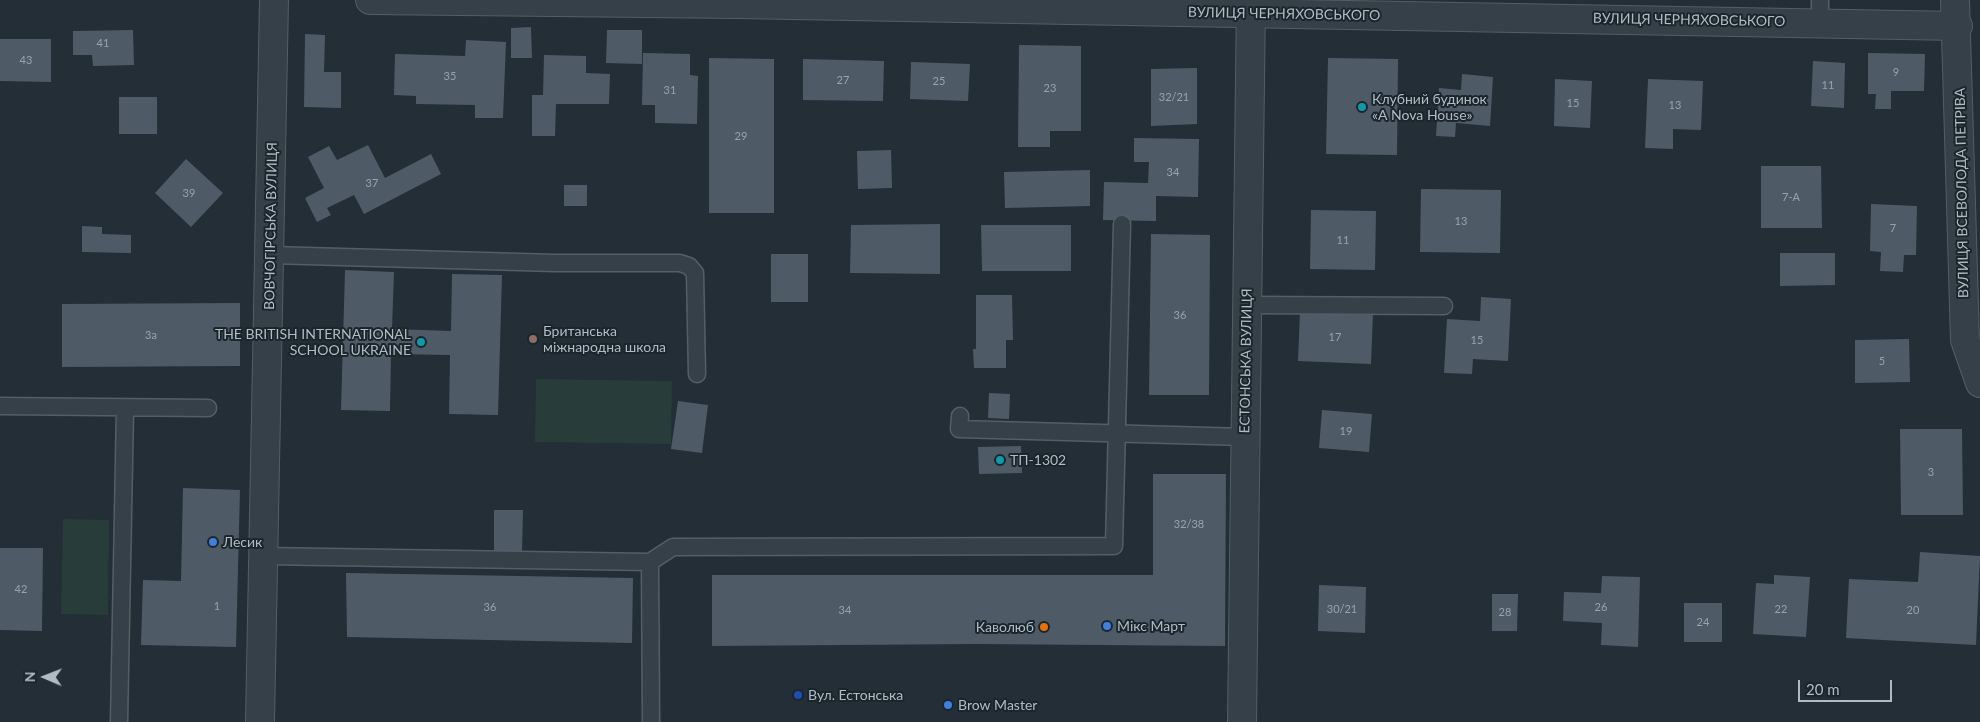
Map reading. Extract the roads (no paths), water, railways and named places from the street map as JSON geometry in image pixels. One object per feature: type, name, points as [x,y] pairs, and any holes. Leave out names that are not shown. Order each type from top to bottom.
[{"type":"street","name":"ВОВЧОГІРСЬКА ВУЛИЦЯ","points":[[260,722],[271,255],[274,0]]},
{"type":"street","name":"ВУЛИЦЯ ЧЕРНЯХОВСЬКОГО","points":[[370,0],[1956,13]]},
{"type":"street","name":"ЕСТОНСЬКА ВУЛИЦЯ","points":[[1242,722],[1251,6]]},
{"type":"street","name":"ВУЛИЦЯ ВСЕВОЛОДА ПЕТРІВА","points":[[1956,13],[1965,340],[1980,383]]},
{"type":"lane","points":[[263,556],[650,562],[673,547],[1114,546],[1122,224]]},
{"type":"lane","points":[[271,255],[554,263],[680,263],[689,266],[695,273],[697,374]]},
{"type":"lane","points":[[1247,305],[1444,306]]},
{"type":"lane","points":[[0,406],[125,409],[208,408]]},
{"type":"lane","points":[[119,722],[125,409]]},
{"type":"lane","points":[[960,416],[959,429],[1246,437]]},
{"type":"lane","points":[[650,562],[651,722]]},
{"type":"place","name":"Клубний будинок «A Nova House»","points":[[1362,107]]},
{"type":"place","name":"Британська міжнародна школа","points":[[533,339]]},
{"type":"place","name":"THE BRITISH INTERNATIONAL SCHOOL UKRAINE","points":[[421,342]]},
{"type":"place","name":"ТП-1302","points":[[1000,460]]},
{"type":"place","name":"Лесик","points":[[213,542]]},
{"type":"place","name":"Мікс Март","points":[[1107,626]]},
{"type":"place","name":"Каволюб","points":[[1044,627]]},
{"type":"place","name":"Вул. Естонська","points":[[798,695]]},
{"type":"place","name":"Brow Master","points":[[948,705]]}]
